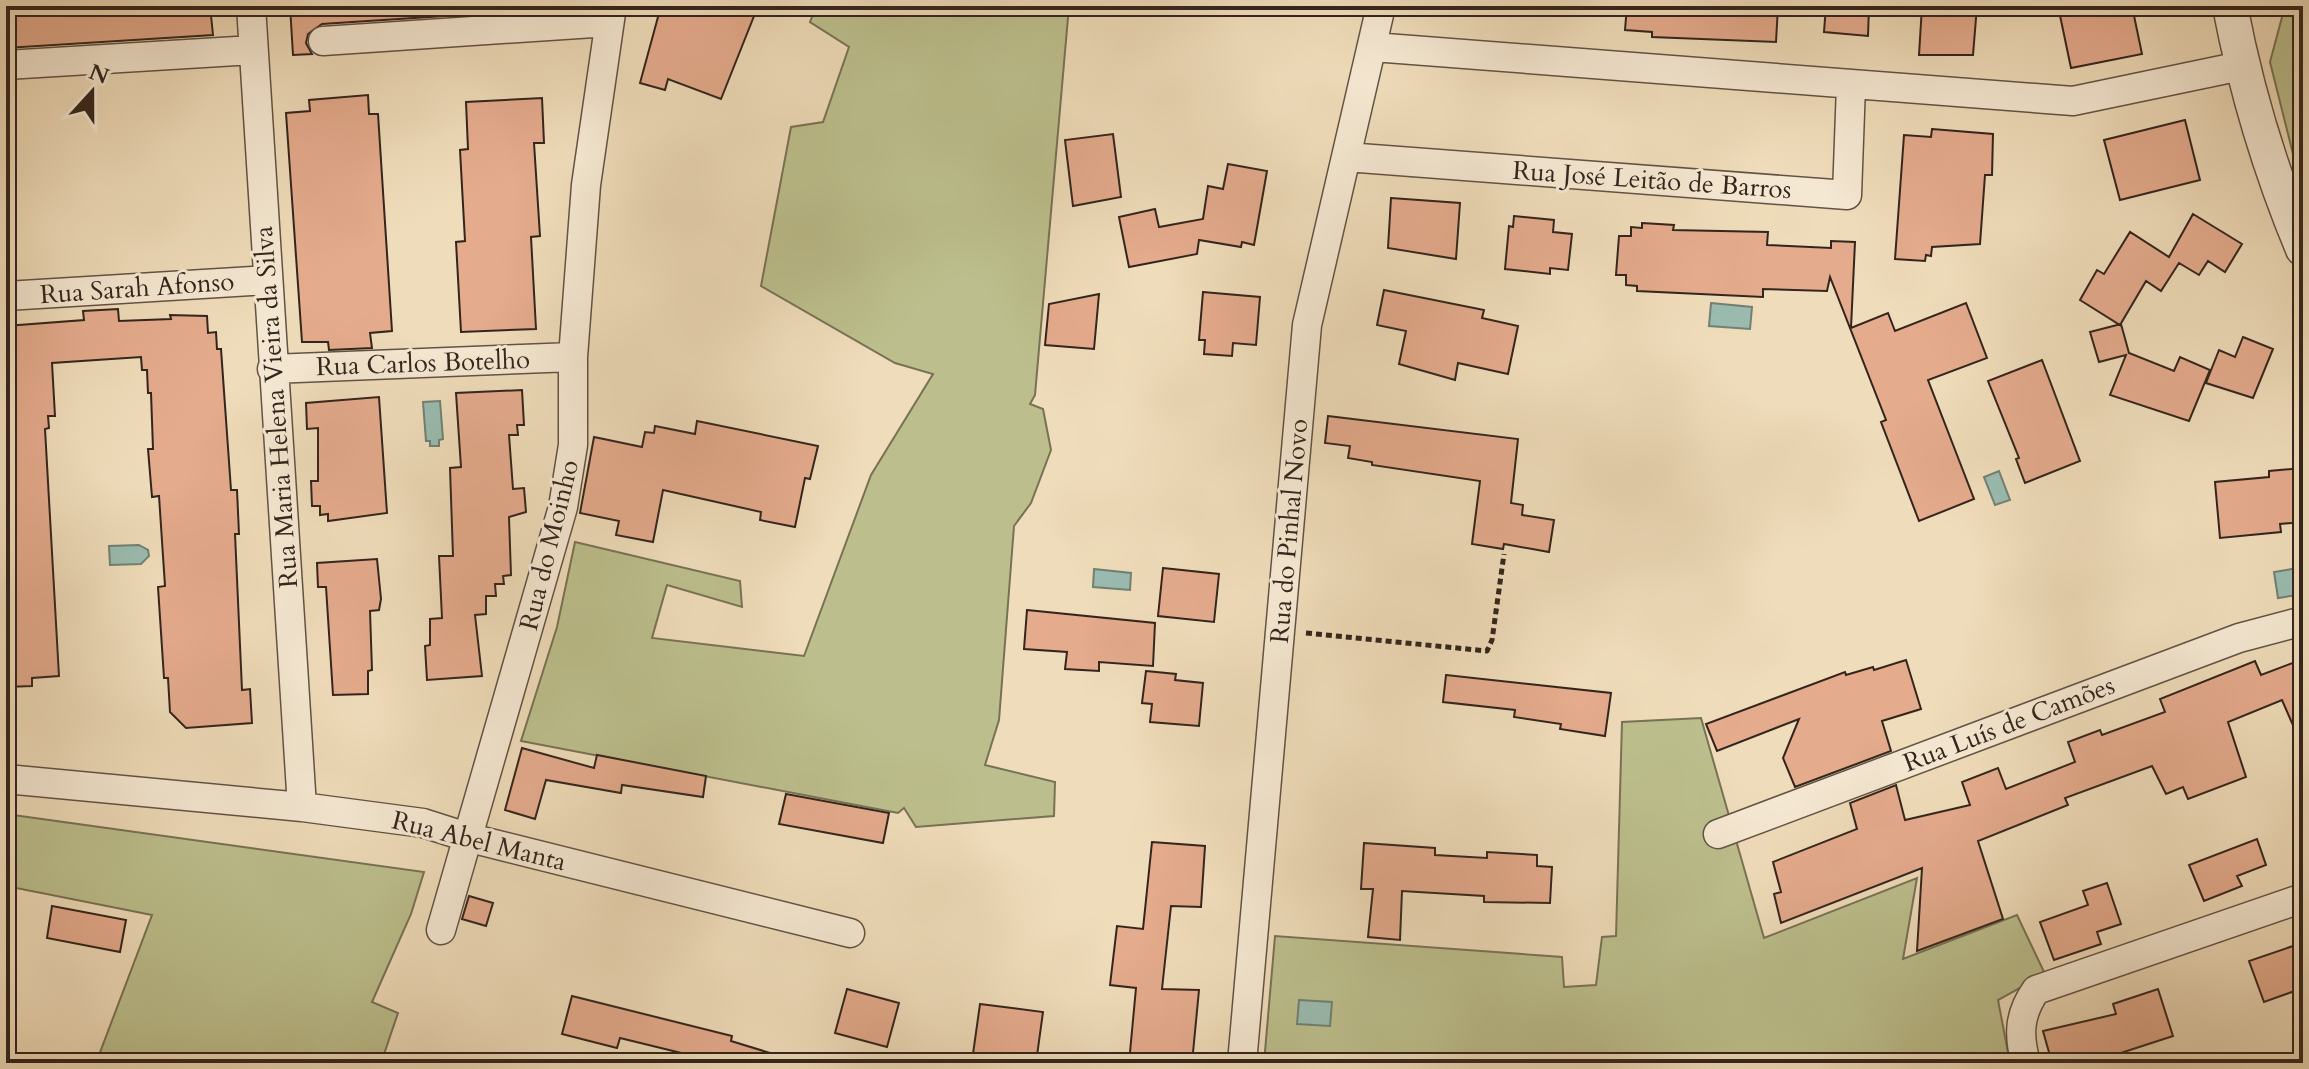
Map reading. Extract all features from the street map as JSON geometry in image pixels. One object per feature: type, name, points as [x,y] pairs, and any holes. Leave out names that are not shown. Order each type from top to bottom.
[{"type":"street","name":"Rua Maria Helena Vieira da Silva","points":[[251,6],[302,807]]},
{"type":"street","name":"Rua do Pinhal Novo","points":[[1242,1063],[1307,325],[1381,6]]},
{"type":"street","points":[[2230,6],[2241,66],[2277,188],[2303,249]]},
{"type":"street","points":[[323,41],[610,14]]},
{"type":"street","name":"Rua do Moinho","points":[[441,930],[563,507],[573,445],[573,357],[586,185],[610,14]]},
{"type":"street","points":[[1373,47],[2073,101],[2241,66]]},
{"type":"street","points":[[6,65],[253,50]]},
{"type":"street","name":"Rua José Leitão de Barros","points":[[1346,157],[1847,195],[1851,85]]},
{"type":"street","name":"Rua Sarah Afonso","points":[[6,296],[267,280]]},
{"type":"street","name":"Rua Carlos Botelho","points":[[272,369],[573,357]]},
{"type":"street","name":"Rua Luís de Camões","points":[[1718,834],[2239,638],[2303,621]]},
{"type":"street","name":"Rua Abel Manta","points":[[6,779],[302,807],[423,823],[470,838],[850,933]]},
{"type":"street","points":[[2026,1063],[2021,1044],[2023,1009],[2036,990],[2303,898]]},
{"type":"path","points":[[1281,631],[1487,651],[1492,640],[1504,554]]},
{"type":"green space","points":[[816,6],[1069,6],[1035,395],[1030,404],[1043,409],[1051,450],[1031,503],[1014,526],[999,720],[985,765],[1055,782],[1054,816],[916,827],[904,808],[898,813],[521,741],[557,627],[575,542],[740,581],[742,607],[667,585],[652,638],[804,656],[871,475],[933,374],[895,363],[761,286],[791,127],[823,122],[849,47],[810,22]]},
{"type":"green space","points":[[2285,6],[2303,6],[2303,194],[2270,62]]},
{"type":"green space","points":[[1701,718],[1764,938],[1917,878],[1903,959],[2017,915],[2045,974],[1998,1000],[2010,1063],[1264,1063],[1275,936],[1562,957],[1564,987],[1596,985],[1602,937],[1616,936],[1622,722]]},
{"type":"green space","points":[[6,814],[424,872],[411,914],[372,1002],[398,1013],[381,1063],[96,1063],[152,915],[6,886]]},
{"type":"water","points":[[1711,303],[1752,307],[1750,329],[1709,326]]},
{"type":"water","points":[[440,401],[443,439],[439,440],[439,446],[430,446],[430,441],[426,441],[423,402]]},
{"type":"water","points":[[1999,471],[2010,500],[1995,505],[1984,477]]},
{"type":"water","points":[[139,545],[148,550],[149,556],[141,564],[110,565],[109,546]]},
{"type":"water","points":[[2298,568],[2303,594],[2278,598],[2274,572]]},
{"type":"water","points":[[1094,569],[1131,573],[1130,590],[1093,587]]},
{"type":"water","points":[[1299,1000],[1332,1002],[1330,1026],[1297,1024]]},
{"type":"building","points":[[6,6],[210,6],[213,35],[6,48]]},
{"type":"building","points":[[290,6],[567,8],[322,24],[308,34],[306,43],[312,54],[293,55]]},
{"type":"building","points":[[661,6],[758,6],[721,99],[668,79],[665,90],[640,83]]},
{"type":"building","points":[[1627,6],[1778,6],[1776,42],[1652,37],[1652,32],[1625,30]]},
{"type":"building","points":[[1826,6],[1869,6],[1868,36],[1824,32]]},
{"type":"building","points":[[1922,6],[1977,6],[1973,55],[1919,55]]},
{"type":"building","points":[[2058,6],[2132,6],[2142,54],[2071,68]]},
{"type":"building","points":[[368,95],[369,114],[378,114],[392,331],[370,333],[372,348],[329,350],[328,342],[302,342],[286,113],[310,111],[309,100]]},
{"type":"building","points":[[542,98],[544,143],[534,143],[540,236],[531,237],[536,329],[461,332],[456,242],[465,241],[460,150],[468,149],[466,102]]},
{"type":"building","points":[[2185,120],[2200,180],[2120,200],[2104,140]]},
{"type":"building","points":[[1932,129],[1993,134],[1992,175],[1985,175],[1980,244],[1932,247],[1931,256],[1926,255],[1925,261],[1895,259],[1904,135],[1931,137]]},
{"type":"building","points":[[1113,134],[1121,197],[1073,206],[1065,140]]},
{"type":"building","points":[[1228,164],[1267,171],[1254,245],[1242,242],[1241,247],[1199,240],[1197,254],[1129,267],[1119,217],[1155,209],[1159,227],[1203,219],[1208,186],[1223,189]]},
{"type":"building","points":[[1391,198],[1460,203],[1456,259],[1388,248]]},
{"type":"building","points":[[2193,214],[2242,244],[2225,272],[2208,261],[2199,275],[2179,263],[2161,291],[2146,281],[2120,325],[2080,300],[2097,270],[2104,274],[2130,232],[2169,257]]},
{"type":"building","points":[[1514,216],[1554,220],[1553,232],[1572,234],[1568,270],[1550,268],[1550,274],[1505,269],[1509,226],[1513,227]]},
{"type":"building","points":[[1642,223],[1674,225],[1673,230],[1768,232],[1767,245],[1831,248],[1831,241],[1855,242],[1851,328],[1888,313],[1895,331],[1966,303],[1987,358],[1928,380],[1974,499],[1919,521],[1881,422],[1886,420],[1830,277],[1827,291],[1763,289],[1763,297],[1637,291],[1637,286],[1626,285],[1626,275],[1616,275],[1619,236],[1631,236],[1631,227],[1642,228]]},
{"type":"building","points":[[1384,290],[1484,310],[1482,318],[1518,326],[1508,374],[1458,363],[1455,380],[1399,364],[1406,331],[1377,325]]},
{"type":"building","points":[[1203,292],[1260,297],[1256,345],[1233,343],[1232,356],[1204,354],[1205,340],[1199,340]]},
{"type":"building","points":[[1099,294],[1094,349],[1045,345],[1049,304]]},
{"type":"building","points":[[118,309],[119,321],[171,319],[170,315],[207,316],[208,333],[216,332],[217,349],[221,349],[231,490],[237,490],[239,534],[235,534],[242,690],[250,689],[252,723],[186,728],[170,712],[168,678],[164,678],[158,587],[165,586],[159,496],[152,497],[148,449],[153,449],[151,393],[148,393],[147,370],[142,370],[141,357],[52,363],[55,416],[48,416],[49,428],[45,429],[59,676],[32,678],[32,686],[6,687],[6,326],[84,320],[83,311]]},
{"type":"building","points":[[2121,324],[2129,353],[2174,371],[2180,357],[2210,370],[2189,421],[2110,395],[2126,355],[2099,362],[2090,332]]},
{"type":"building","points":[[2243,337],[2273,349],[2253,398],[2206,383],[2219,350],[2235,357]]},
{"type":"building","points":[[2042,360],[2080,461],[2025,483],[2016,459],[2019,458],[1988,381]]},
{"type":"building","points":[[522,390],[524,425],[517,425],[518,435],[509,435],[513,489],[524,488],[526,512],[509,517],[511,575],[503,576],[504,584],[495,584],[496,596],[486,596],[486,614],[475,615],[482,676],[427,680],[425,646],[430,645],[430,619],[442,618],[439,556],[453,556],[450,468],[461,467],[456,393]]},
{"type":"building","points":[[379,397],[387,513],[328,521],[328,514],[320,515],[320,506],[312,506],[311,481],[318,481],[318,428],[307,429],[306,403]]},
{"type":"building","points":[[1328,416],[1518,439],[1511,503],[1523,505],[1522,515],[1554,520],[1549,552],[1504,544],[1503,549],[1472,544],[1480,481],[1372,465],[1372,462],[1348,458],[1350,446],[1325,443]]},
{"type":"building","points":[[697,421],[818,446],[810,479],[805,478],[795,527],[760,520],[761,512],[663,490],[653,542],[616,535],[619,521],[580,513],[594,437],[642,447],[645,432],[654,433],[655,426],[695,434]]},
{"type":"building","points":[[2303,468],[2303,522],[2280,524],[2281,532],[2220,538],[2215,482],[2269,477],[2269,471]]},
{"type":"building","points":[[377,559],[381,599],[379,610],[370,611],[372,670],[368,671],[368,694],[333,695],[326,587],[318,587],[317,563]]},
{"type":"building","points":[[1163,568],[1219,574],[1214,622],[1158,616]]},
{"type":"building","points":[[1027,610],[1155,623],[1153,666],[1099,662],[1099,671],[1065,669],[1067,652],[1024,649]]},
{"type":"building","points":[[2303,659],[2303,748],[2282,700],[2228,722],[2246,777],[2188,799],[2183,787],[2166,794],[2152,766],[2065,798],[2068,805],[1978,841],[2003,919],[1917,951],[1922,868],[1781,923],[1774,894],[1781,892],[1773,862],[1857,829],[1850,803],[1896,785],[1905,820],[1970,805],[1962,782],[1998,768],[2006,789],[2075,762],[2068,742],[2100,730],[2102,735],[2165,712],[2160,699],[2255,661],[2261,675]]},
{"type":"building","points":[[1906,660],[1921,709],[1882,721],[1891,751],[1795,787],[1783,758],[1799,719],[1717,751],[1706,724],[1845,672],[1846,675],[1873,667],[1874,670]]},
{"type":"building","points":[[1146,671],[1176,674],[1175,680],[1203,683],[1199,726],[1150,722],[1152,704],[1142,703]]},
{"type":"building","points":[[1446,675],[1611,693],[1605,736],[1560,729],[1561,724],[1514,717],[1515,710],[1443,702]]},
{"type":"building","points":[[522,748],[594,768],[597,755],[706,776],[703,797],[622,785],[621,793],[546,780],[535,819],[505,810]]},
{"type":"building","points":[[786,794],[889,813],[883,843],[779,824]]},
{"type":"building","points":[[2257,839],[2266,865],[2237,876],[2242,886],[2204,901],[2189,865]]},
{"type":"building","points":[[1152,842],[1205,846],[1201,907],[1171,906],[1162,989],[1199,990],[1192,1063],[1129,1063],[1136,988],[1110,985],[1117,926],[1143,929]]},
{"type":"building","points":[[1364,843],[1435,848],[1435,855],[1487,858],[1487,852],[1537,855],[1537,866],[1552,867],[1550,903],[1484,902],[1484,896],[1402,891],[1400,940],[1368,937],[1373,889],[1361,889]]},
{"type":"building","points":[[2107,883],[2121,924],[2097,932],[2101,944],[2054,960],[2040,922],[2088,905],[2083,891]]},
{"type":"building","points":[[469,896],[493,903],[486,926],[462,919]]},
{"type":"building","points":[[52,906],[126,920],[120,952],[47,938]]},
{"type":"building","points":[[2293,946],[2295,950],[2303,948],[2303,988],[2264,1002],[2249,961]]},
{"type":"building","points":[[847,989],[899,1003],[887,1047],[835,1033]]},
{"type":"building","points":[[2158,989],[2173,1036],[2090,1063],[2052,1063],[2043,1031],[2116,1014],[2113,1004]]},
{"type":"building","points":[[572,996],[732,1036],[731,1041],[783,1057],[782,1063],[722,1063],[620,1038],[617,1048],[562,1034]]},
{"type":"building","points":[[980,1004],[1043,1012],[1036,1063],[972,1061]]}]
